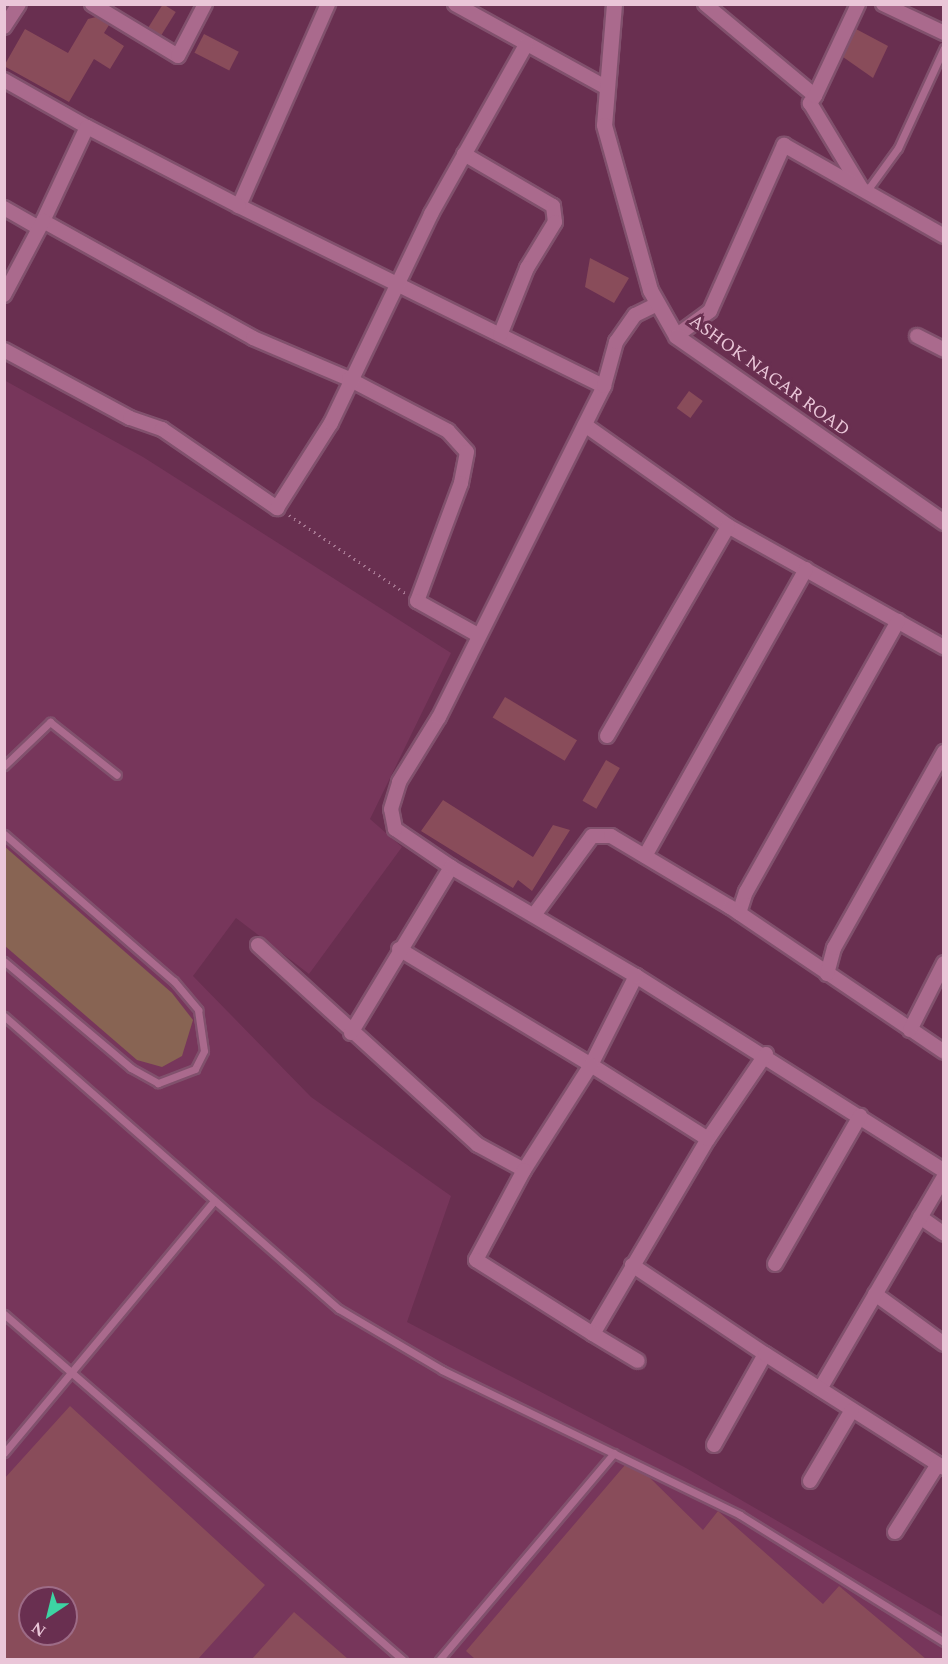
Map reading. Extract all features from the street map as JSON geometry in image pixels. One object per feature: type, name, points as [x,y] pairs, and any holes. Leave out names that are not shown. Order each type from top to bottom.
[{"type":"street","points":[[4,27],[19,4]]},
{"type":"street","points":[[92,4],[178,56],[205,4]]},
{"type":"street","points":[[239,206],[328,4]]},
{"type":"street","points":[[455,4],[607,88]]},
{"type":"street","name":"ASHOK NAGAR ROAD","points":[[614,4],[604,125],[658,304],[676,336],[942,519]]},
{"type":"street","points":[[705,4],[815,96]]},
{"type":"street","points":[[858,4],[810,103],[864,191]]},
{"type":"street","points":[[883,4],[944,33]]},
{"type":"street","points":[[4,350],[130,418],[162,429],[278,508],[331,423],[350,379],[400,286],[464,154],[526,45]]},
{"type":"street","points":[[4,80],[87,127],[239,206],[604,386]]},
{"type":"street","points":[[4,295],[87,127]]},
{"type":"street","points":[[676,336],[710,311],[784,145],[944,236]]},
{"type":"street","points":[[464,154],[553,206],[555,222],[527,268],[500,334]]},
{"type":"street","points":[[4,208],[41,224],[253,338],[350,379],[448,431],[467,452],[461,483],[417,601],[478,635]]},
{"type":"street","points":[[658,304],[635,315],[616,342],[604,386],[585,425],[439,717],[399,782],[391,809],[395,830],[451,867],[766,1054],[944,1171]]},
{"type":"street","points":[[917,336],[944,350]]},
{"type":"street","points":[[585,425],[728,526],[944,648]]},
{"type":"street","points":[[607,736],[728,526]]},
{"type":"street","points":[[645,856],[806,569]]},
{"type":"street","points":[[739,913],[746,892],[898,621]]},
{"type":"street","points":[[827,974],[834,948],[944,752]]},
{"type":"street","points":[[534,915],[592,836],[610,836],[739,913],[944,1052]]},
{"type":"street","points":[[351,1033],[399,949],[451,867]]},
{"type":"street","points":[[258,945],[351,1033],[478,1145],[524,1170]]},
{"type":"street","points":[[399,949],[708,1139]]},
{"type":"street","points":[[910,1030],[944,963]]},
{"type":"street","points":[[636,976],[591,1065],[524,1170],[476,1260],[638,1361]]},
{"type":"street","points":[[593,1334],[708,1139],[766,1054]]},
{"type":"street","points":[[775,1263],[860,1116]]},
{"type":"street","points":[[820,1389],[944,1177]]},
{"type":"street","points":[[920,1217],[944,1234]]},
{"type":"street","points":[[632,1265],[765,1354],[941,1466],[895,1532]]},
{"type":"street","points":[[875,1294],[944,1344]]},
{"type":"street","points":[[714,1445],[765,1354]]},
{"type":"street","points":[[810,1481],[852,1410]]},
{"type":"lane","points":[[864,191],[898,148],[944,48]]},
{"type":"lane","points":[[4,766],[50,722],[117,776]]},
{"type":"lane","points":[[4,834],[174,981],[198,1010],[204,1051],[195,1069],[158,1083],[131,1068],[4,961]]},
{"type":"lane","points":[[4,1016],[339,1309],[442,1370],[740,1515],[944,1642]]},
{"type":"lane","points":[[4,1454],[214,1201]]},
{"type":"lane","points":[[4,1314],[403,1659]]},
{"type":"lane","points":[[439,1659],[614,1453]]},
{"type":"path","points":[[278,508],[417,601]]},
{"type":"shaded area","points":[[4,380],[143,457],[451,653],[370,819],[402,847],[309,974],[236,918],[193,976],[311,1097],[451,1196],[407,1322],[686,1468],[943,1617],[943,1659],[5,1659]]},
{"type":"shaded area","points":[[4,846],[172,993],[193,1020],[182,1056],[162,1067],[137,1060],[5,946]]},
{"type":"building","points":[[163,4],[176,12],[161,36],[148,28]]},
{"type":"building","points":[[96,17],[109,25],[104,33],[124,46],[110,69],[94,59],[69,102],[4,66],[25,29],[68,53],[88,19]]},
{"type":"building","points":[[856,29],[888,46],[873,78],[843,57]]},
{"type":"building","points":[[204,34],[239,52],[229,70],[194,53]]},
{"type":"building","points":[[590,258],[629,278],[614,303],[585,287]]},
{"type":"building","points":[[689,391],[703,401],[690,418],[677,408]]},
{"type":"building","points":[[505,697],[577,740],[565,761],[493,718]]},
{"type":"building","points":[[606,760],[620,768],[596,809],[582,801]]},
{"type":"building","points":[[443,800],[533,857],[553,825],[570,830],[532,891],[518,880],[513,888],[421,831]]},
{"type":"building","points":[[70,1406],[265,1585],[198,1659],[4,1659],[4,1479]]},
{"type":"building","points":[[625,1465],[649,1477],[703,1530],[718,1511],[823,1604],[839,1586],[926,1659],[475,1659],[466,1651]]},
{"type":"building","points":[[294,1612],[348,1659],[252,1659]]}]
